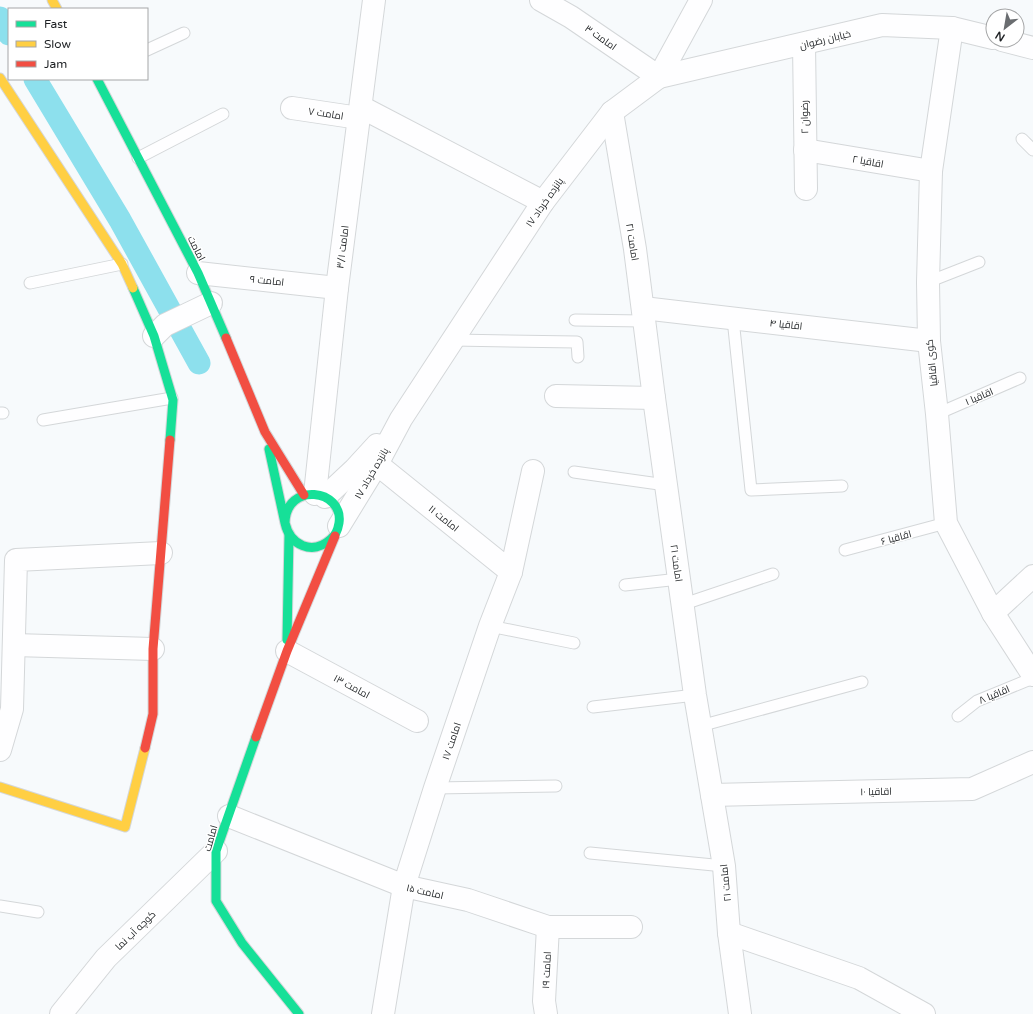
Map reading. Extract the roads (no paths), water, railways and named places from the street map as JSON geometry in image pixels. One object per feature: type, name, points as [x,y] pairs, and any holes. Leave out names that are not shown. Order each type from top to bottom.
[{"type":"street","name":"امامت ۳/۱","points":[[315,495],[337,288],[374,0]]},
{"type":"street","name":"امامت ۳","points":[[541,0],[574,8],[659,77]]},
{"type":"street","name":"پانزده خرداد ۱۷","points":[[337,531],[377,464],[401,419],[543,202],[612,112],[659,77],[701,0]]},
{"type":"street","name":"خیابان رضوان","points":[[659,77],[882,25],[952,28],[985,36]]},
{"type":"street","name":"کوی اقاقیا","points":[[952,28],[931,171],[928,282],[929,341],[946,523],[993,613],[1033,677]]},
{"type":"street","name":"رضوان ۲","points":[[804,44],[806,189]]},
{"type":"street","name":"امامت","points":[[98,80],[198,273],[266,432],[285,523]]},
{"type":"street","points":[[0,787],[125,827],[153,714],[153,649],[172,398],[159,331],[122,264],[1,82]]},
{"type":"street","name":"امامت ۷","points":[[292,108],[360,112],[543,202]]},
{"type":"street","name":"امامت ۲۱","points":[[612,112],[635,249],[666,485],[679,579],[684,604],[695,695],[724,866],[729,933],[740,1014]]},
{"type":"street","name":"اقاقیا ۲","points":[[805,150],[931,171]]},
{"type":"street","name":"امامت ۹","points":[[198,273],[337,288]]},
{"type":"street","points":[[159,331],[186,315],[211,303]]},
{"type":"street","name":"اقاقیا ۴","points":[[644,314],[733,319],[929,341]]},
{"type":"street","points":[[556,396],[654,398]]},
{"type":"street","name":"پانزده خرداد ۱۷","points":[[315,495],[355,469],[401,419]]},
{"type":"street","name":"امامت","points":[[266,432],[315,495]]},
{"type":"street","name":"امامت ۱۱","points":[[377,464],[511,572]]},
{"type":"street","name":"امامت ۱۷","points":[[383,1014],[404,886],[435,788],[490,626],[511,572],[533,472]]},
{"type":"street","points":[[315,495],[334,504],[339,515],[337,531],[325,545],[312,548],[299,545],[289,535],[285,523],[287,511],[293,501],[315,495]]},
{"type":"street","name":"امامت","points":[[299,1014],[242,943],[216,901],[216,851],[287,651],[337,531]]},
{"type":"street","name":"امامت","points":[[287,651],[289,535]]},
{"type":"street","points":[[0,750],[3,726],[12,708],[9,641],[16,560],[161,553]]},
{"type":"street","points":[[993,613],[1033,576]]},
{"type":"street","points":[[9,641],[153,649]]},
{"type":"street","name":"امامت ۱۳","points":[[287,651],[417,721]]},
{"type":"street","name":"اقاقیا ۱۰","points":[[712,794],[972,789],[1033,762]]},
{"type":"street","name":"امامت ۱۵","points":[[228,816],[404,886],[468,900],[548,927],[631,927]]},
{"type":"street","name":"کوچه آب نما","points":[[61,1014],[106,958],[216,851]]},
{"type":"street","name":"امامت ۱۹","points":[[546,1014],[544,1002],[548,927]]},
{"type":"street","points":[[729,933],[859,978],[924,1014]]},
{"type":"lane","points":[[148,50],[184,33]]},
{"type":"lane","points":[[138,158],[223,114]]},
{"type":"lane","points":[[1022,139],[1033,150]]},
{"type":"lane","points":[[928,282],[979,262]]},
{"type":"lane","points":[[30,283],[122,264]]},
{"type":"lane","points":[[575,320],[644,314]]},
{"type":"lane","points":[[733,319],[751,490],[842,486]]},
{"type":"lane","points":[[453,340],[577,342],[578,358]]},
{"type":"lane","name":"اقاقیا ۱","points":[[937,414],[1020,378]]},
{"type":"lane","points":[[43,420],[172,398]]},
{"type":"lane","points":[[574,472],[666,485]]},
{"type":"lane","name":"اقاقیا ۶","points":[[845,550],[946,523]]},
{"type":"lane","points":[[684,604],[773,574]]},
{"type":"lane","points":[[625,585],[679,579]]},
{"type":"lane","points":[[490,626],[574,643]]},
{"type":"lane","name":"اقاقیا ۸","points":[[958,716],[977,701],[1033,677]]},
{"type":"lane","points":[[700,726],[862,682]]},
{"type":"lane","points":[[593,707],[695,695]]},
{"type":"lane","points":[[435,788],[556,786]]},
{"type":"lane","points":[[590,853],[724,866]]},
{"type":"lane","points":[[0,906],[38,912]]},
{"type":"waterway","points":[[0,18],[8,32]]},
{"type":"waterway","points":[[36,80],[120,220],[199,363]]}]
